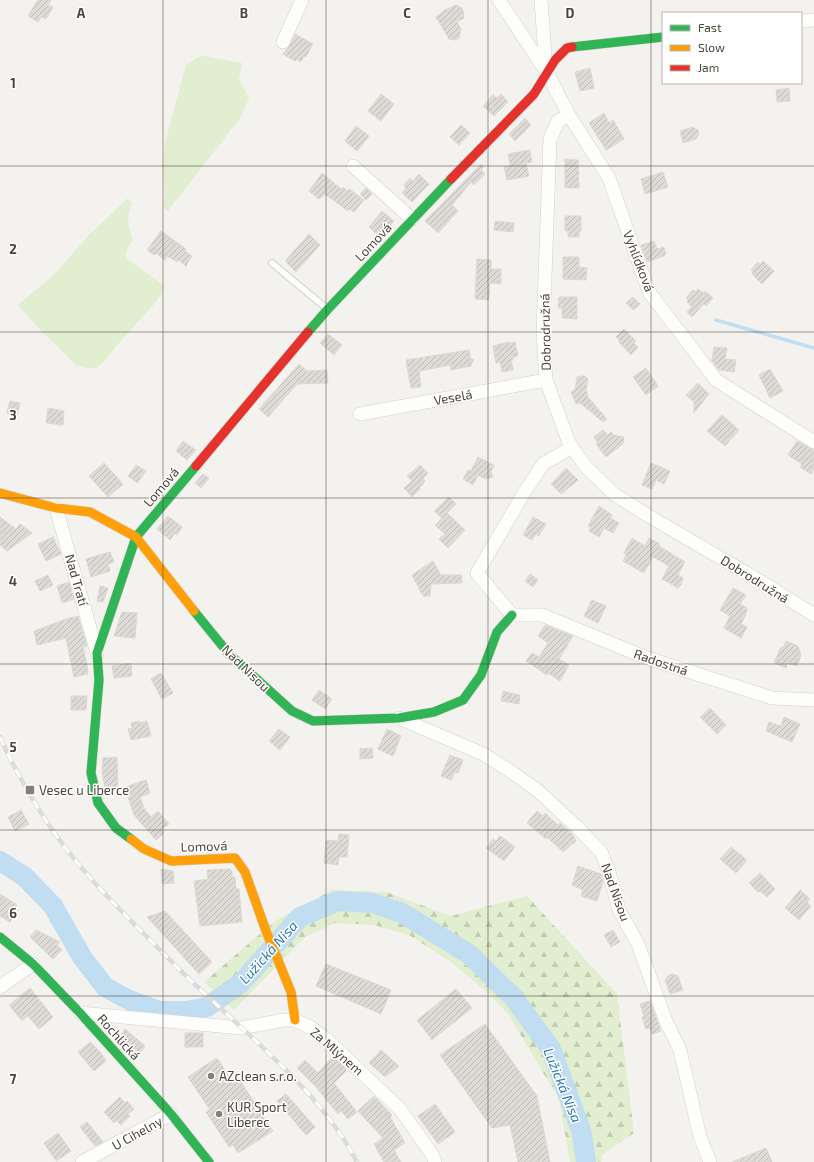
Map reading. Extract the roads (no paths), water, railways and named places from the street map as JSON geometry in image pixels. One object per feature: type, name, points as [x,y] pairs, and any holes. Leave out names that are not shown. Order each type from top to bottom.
[{"type":"street","points":[[283,42],[302,0]]},
{"type":"street","name":"Vyhlídková","points":[[499,0],[547,73],[569,115],[609,178],[649,292],[716,380],[814,442]]},
{"type":"street","points":[[541,0],[547,73]]},
{"type":"street","points":[[802,21],[814,20]]},
{"type":"street","points":[[547,73],[555,60],[567,48],[662,37]]},
{"type":"street","name":"Lomová","points":[[295,1020],[291,992],[283,975],[280,962],[266,931],[244,872],[235,858],[171,861],[144,849],[116,828],[98,803],[91,773],[100,680],[97,652],[136,537],[328,309],[412,218],[534,94],[547,73]]},
{"type":"street","name":"Dobrodružná","points":[[569,115],[558,121],[550,139],[543,332],[546,380],[569,443],[586,467],[614,494],[814,615]]},
{"type":"street","points":[[353,166],[412,218]]},
{"type":"street","name":"Veselá","points":[[360,414],[546,380]]},
{"type":"street","points":[[512,615],[477,574],[524,493],[543,464],[572,447]]},
{"type":"street","points":[[0,493],[56,508],[90,512],[136,537]]},
{"type":"street","name":"Nad Tratí","points":[[56,508],[97,652]]},
{"type":"street","name":"Nad Nisou","points":[[136,537],[229,654],[292,711],[313,721],[400,718],[434,712],[464,700],[481,675],[497,632],[512,615]]},
{"type":"street","name":"Radostná","points":[[512,615],[542,615],[647,658],[772,698],[814,700]]},
{"type":"street","name":"Nad Nisou","points":[[400,718],[483,754],[510,771],[537,790],[576,826],[601,852],[608,869],[619,910],[638,944],[665,1019],[680,1050],[700,1137],[710,1162]]},
{"type":"street","name":"Rochlická","points":[[0,937],[33,964],[80,1013],[171,1114],[209,1162]]},
{"type":"street","points":[[0,986],[33,964]]},
{"type":"street","name":"Za Mlýnem","points":[[80,1013],[241,1028],[284,1020],[295,1020],[310,1027],[325,1038],[400,1109],[433,1156],[435,1162]]},
{"type":"street","name":"U Cihelny","points":[[82,1162],[171,1114]]},
{"type":"lane","points":[[272,263],[328,309]]},
{"type":"waterway","points":[[716,320],[814,348]]},
{"type":"waterway","name":"Lužická Nisa","points":[[0,861],[25,877],[53,906],[82,957],[105,987],[129,1000],[159,1011],[187,1011],[207,1007],[241,983],[300,917],[338,901],[373,903],[402,913],[469,954],[513,997],[551,1049],[581,1130],[586,1162]]},
{"type":"railway","points":[[0,737],[15,769],[56,836],[68,852],[94,882],[182,972],[293,1077],[328,1117],[344,1139],[357,1162]]},
{"type":"place","name":"Vesec u Liberce","points":[[30,790]]},
{"type":"place","name":"AZclean s.r.o.","points":[[211,1076]]},
{"type":"place","name":"KUR Sport Liberec","points":[[219,1114]]}]
